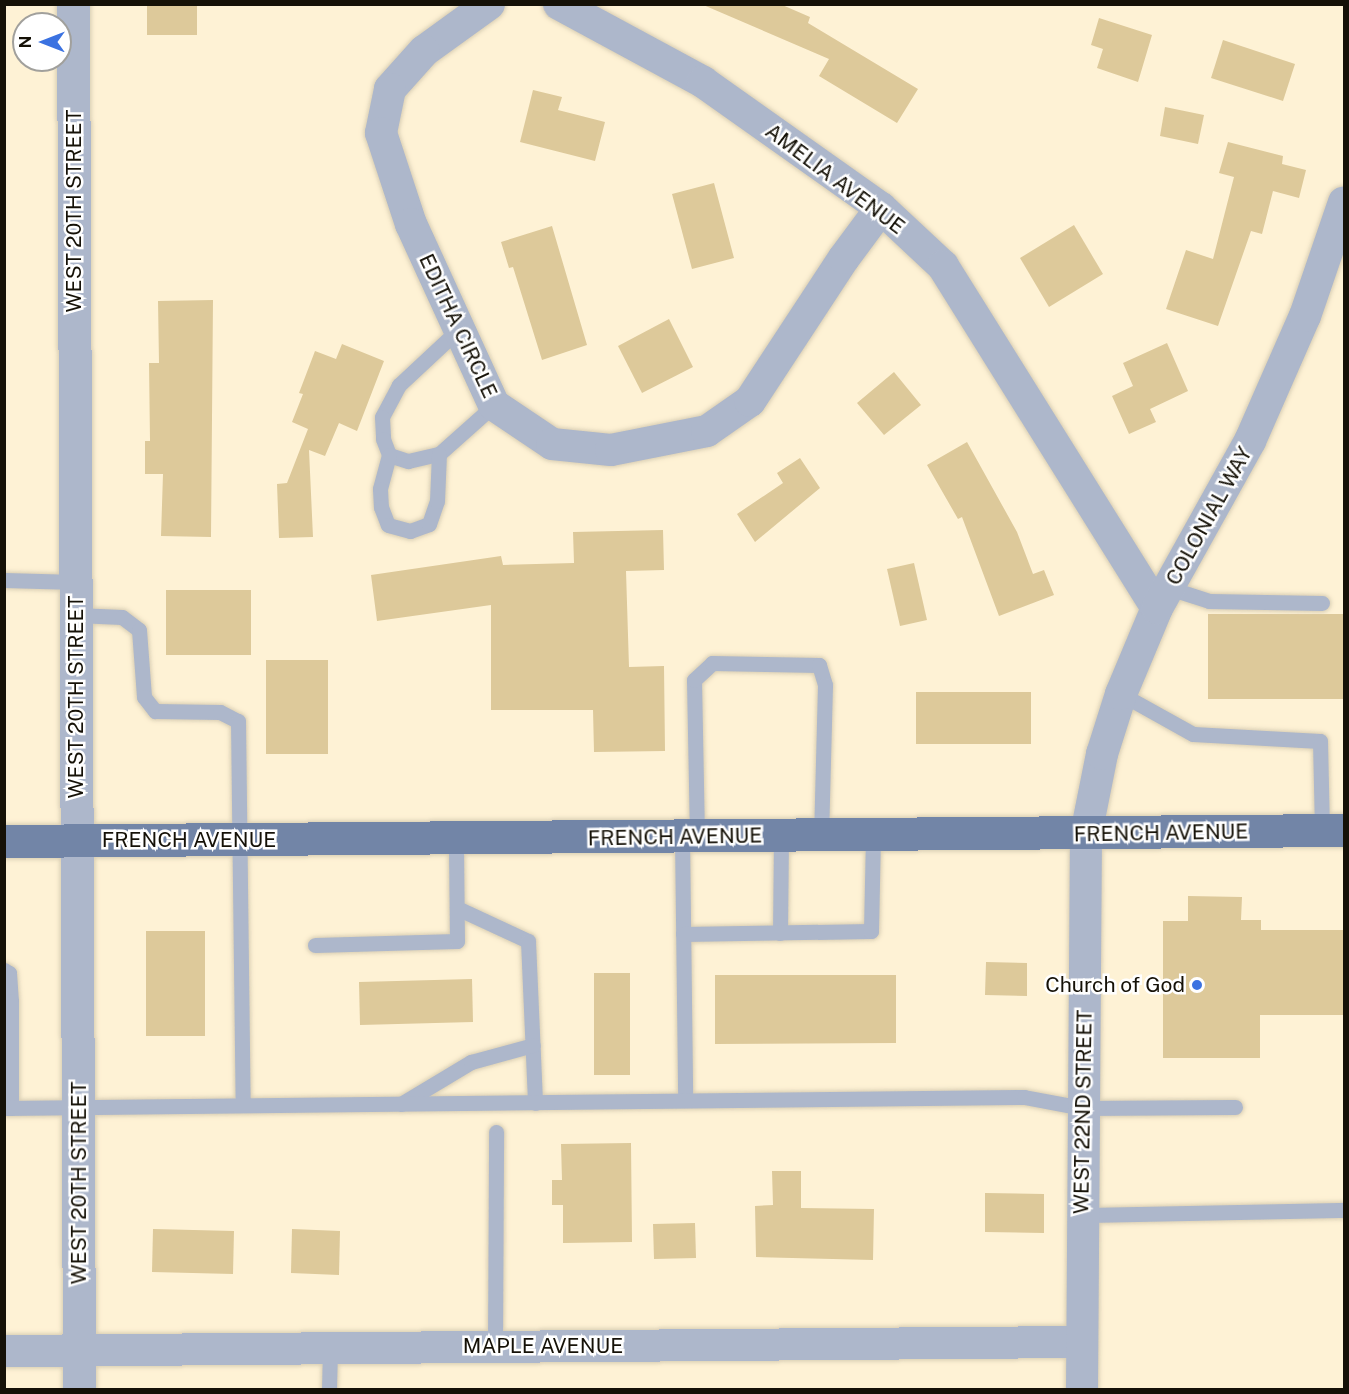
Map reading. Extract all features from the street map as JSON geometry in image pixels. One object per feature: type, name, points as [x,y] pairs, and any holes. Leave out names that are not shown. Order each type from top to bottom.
[{"type":"main road","name":"FRENCH AVENUE","points":[[4,841],[1333,831]]},
{"type":"street","name":"WEST 20TH STREET","points":[[73,4],[79,1389]]},
{"type":"street","name":"EDITHA CIRCLE","points":[[489,4],[424,51],[390,89],[381,133],[411,224],[494,405],[552,444],[611,450],[707,431],[750,401],[843,258],[881,208]]},
{"type":"street","name":"AMELIA AVENUE","points":[[559,4],[703,82],[881,208],[943,266],[966,297],[1163,598]]},
{"type":"street","name":"COLONIAL WAY","points":[[1086,834],[1102,754],[1121,694],[1163,598],[1250,441],[1305,316],[1344,202]]},
{"type":"street","name":"WEST 22ND STREET","points":[[1082,1389],[1082,1108],[1086,834]]},
{"type":"street","name":"MAPLE AVENUE","points":[[4,1351],[1081,1342]]},
{"type":"lane","points":[[439,454],[437,501],[429,524],[410,531],[388,525],[381,507],[380,489],[389,455],[383,439],[382,417],[399,385],[458,330]]},
{"type":"lane","points":[[389,455],[408,461],[439,454],[494,405]]},
{"type":"lane","points":[[4,580],[76,582]]},
{"type":"lane","points":[[1163,598],[1322,603]]},
{"type":"lane","points":[[76,615],[122,617],[139,630],[144,698],[155,711],[220,712],[238,721],[243,1105]]},
{"type":"lane","points":[[685,1100],[683,934],[690,836],[694,680],[712,663],[819,665],[825,685],[821,835]]},
{"type":"lane","points":[[1121,694],[1193,734],[1320,741],[1333,831]]},
{"type":"lane","points":[[683,934],[871,931],[873,835]]},
{"type":"lane","points":[[780,933],[781,836]]},
{"type":"lane","points":[[315,945],[457,941],[456,839]]},
{"type":"lane","points":[[457,908],[528,941],[535,1103]]},
{"type":"lane","points":[[4,970],[9,973],[11,1001],[8,1108],[1024,1097],[1082,1108],[1235,1107]]},
{"type":"lane","points":[[401,1104],[471,1062],[533,1045]]},
{"type":"lane","points":[[495,1347],[496,1131]]},
{"type":"lane","points":[[1082,1215],[1344,1210]]},
{"type":"lane","points":[[329,1389],[330,1348]]},
{"type":"building","points":[[147,4],[197,4],[197,35],[147,35]]},
{"type":"building","points":[[701,4],[780,4],[810,17],[808,23],[918,89],[897,123],[819,76],[829,59]]},
{"type":"building","points":[[1099,18],[1152,35],[1138,82],[1097,68],[1103,49],[1091,45]]},
{"type":"building","points":[[1223,40],[1295,64],[1283,101],[1211,78]]},
{"type":"building","points":[[533,90],[562,97],[558,110],[605,122],[595,161],[520,142]]},
{"type":"building","points":[[1165,107],[1204,115],[1198,144],[1160,136]]},
{"type":"building","points":[[1228,142],[1283,156],[1282,164],[1306,170],[1299,198],[1273,191],[1262,234],[1251,231],[1218,326],[1166,309],[1186,250],[1213,259],[1234,177],[1219,173]]},
{"type":"building","points":[[714,183],[734,258],[692,269],[672,194]]},
{"type":"building","points":[[1074,225],[1103,274],[1049,307],[1020,258]]},
{"type":"building","points":[[552,226],[587,345],[542,360],[513,267],[509,268],[501,242]]},
{"type":"building","points":[[213,300],[211,537],[161,536],[163,474],[145,474],[145,441],[150,441],[149,363],[159,363],[158,301]]},
{"type":"building","points":[[669,319],[693,367],[642,393],[618,346]]},
{"type":"building","points":[[1167,343],[1188,391],[1150,409],[1156,422],[1129,434],[1112,396],[1133,386],[1123,363]]},
{"type":"building","points":[[342,344],[384,361],[357,431],[339,423],[325,456],[309,450],[313,537],[279,538],[277,484],[287,483],[308,429],[292,422],[303,394],[299,393],[315,351],[336,359]]},
{"type":"building","points":[[894,372],[921,405],[884,435],[857,403]]},
{"type":"building","points":[[967,442],[1017,532],[1033,574],[1044,570],[1054,595],[999,616],[962,517],[958,519],[927,465]]},
{"type":"building","points":[[800,458],[820,488],[755,542],[737,514],[783,483],[777,473]]},
{"type":"building","points":[[663,530],[664,570],[626,571],[629,667],[664,666],[665,751],[594,752],[593,710],[491,710],[491,605],[377,621],[371,575],[501,556],[503,565],[574,563],[573,532]]},
{"type":"building","points":[[914,563],[927,620],[900,626],[887,569]]},
{"type":"building","points":[[166,590],[251,590],[251,655],[166,655]]},
{"type":"building","points":[[1208,614],[1343,614],[1343,699],[1208,699]]},
{"type":"building","points":[[266,660],[328,660],[328,754],[266,754]]},
{"type":"building","points":[[916,692],[1031,692],[1031,744],[916,744]]},
{"type":"building","points":[[1188,896],[1242,897],[1241,920],[1261,920],[1261,930],[1344,930],[1344,1015],[1260,1015],[1260,1058],[1163,1058],[1163,921],[1188,921]]},
{"type":"building","points":[[146,931],[205,931],[205,1036],[146,1036]]},
{"type":"building","points":[[986,962],[1027,963],[1027,996],[985,995]]},
{"type":"building","points":[[594,973],[630,973],[630,1075],[594,1075]]},
{"type":"building","points":[[715,975],[896,975],[896,1043],[715,1044]]},
{"type":"building","points":[[472,979],[473,1022],[360,1025],[359,982]]},
{"type":"building","points":[[631,1143],[632,1242],[563,1243],[563,1205],[552,1205],[552,1180],[562,1180],[561,1144]]},
{"type":"building","points":[[772,1171],[801,1171],[801,1208],[874,1209],[873,1260],[756,1257],[755,1206],[773,1205]]},
{"type":"building","points":[[985,1193],[1044,1194],[1044,1233],[985,1232]]},
{"type":"building","points":[[695,1223],[696,1258],[654,1259],[653,1224]]},
{"type":"building","points":[[153,1229],[234,1231],[233,1274],[152,1272]]},
{"type":"building","points":[[292,1229],[340,1231],[339,1275],[291,1273]]},
{"type":"place","name":"Church of God","points":[[1197,985]]}]
